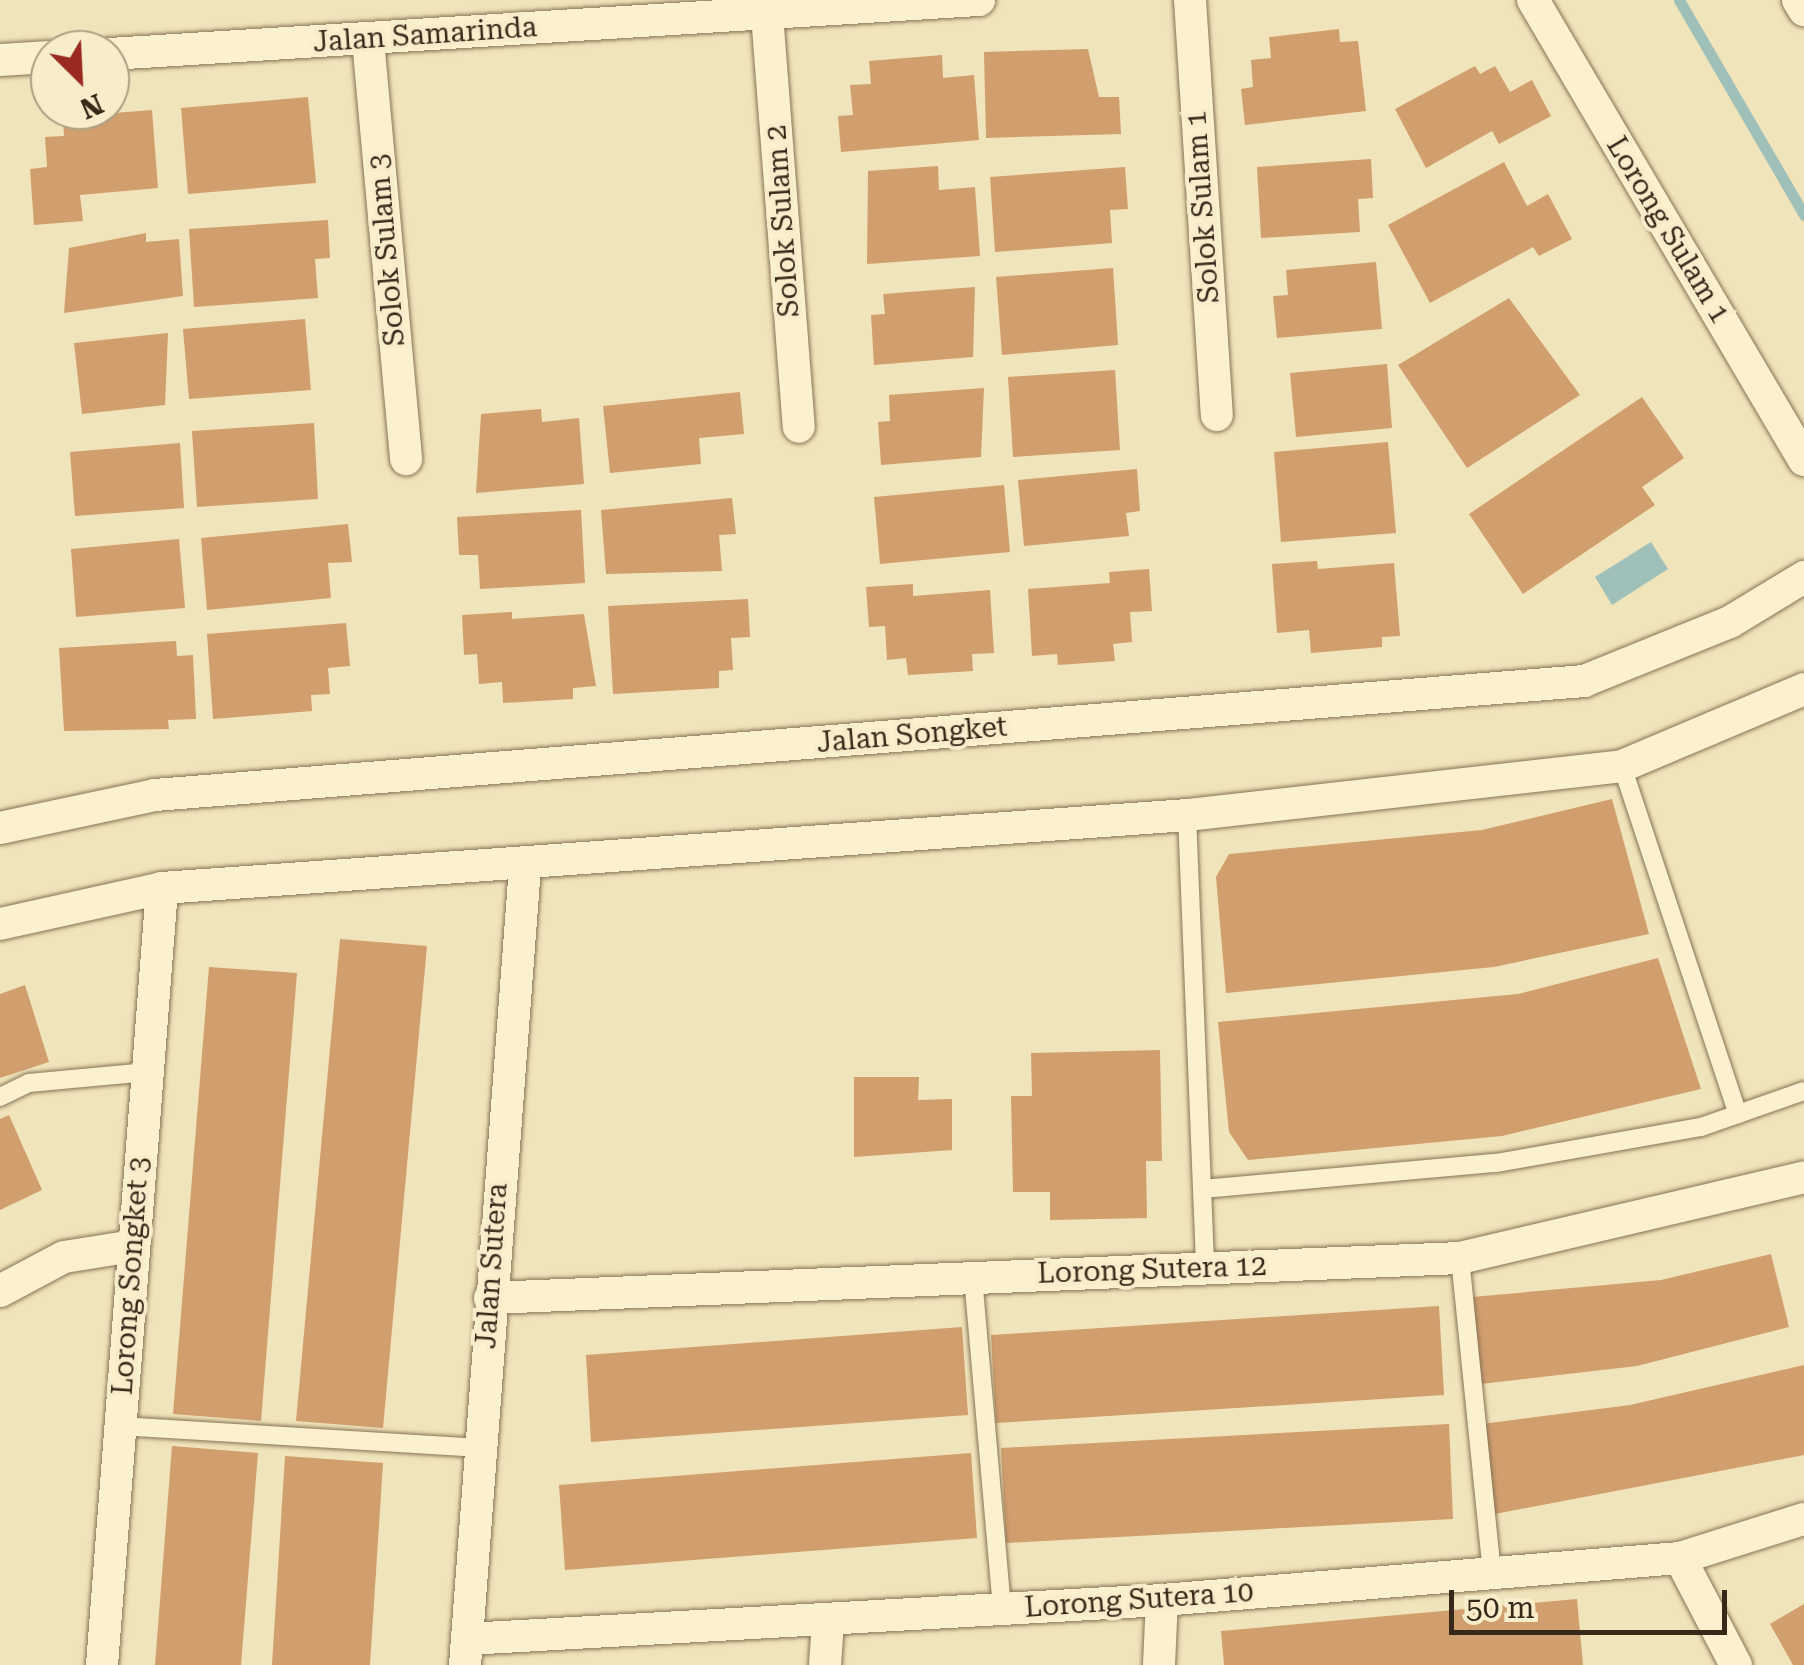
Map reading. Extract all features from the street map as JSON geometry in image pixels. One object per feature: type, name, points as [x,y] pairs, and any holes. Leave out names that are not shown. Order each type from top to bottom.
[{"type":"street","name":"Jalan Samarinda","points":[[130,53],[368,40],[449,16],[767,14],[980,0]]},
{"type":"street","name":"Solok Sulam 1","points":[[1190,0],[1217,415]]},
{"type":"street","name":"Lorong Sulam 1","points":[[1532,0],[1804,460]]},
{"type":"street","points":[[1798,0],[1804,10]]},
{"type":"street","name":"Solok Sulam 2","points":[[767,14],[799,427]]},
{"type":"street","name":"Solok Sulam 3","points":[[368,40],[406,459]]},
{"type":"street","points":[[0,60],[30,59]]},
{"type":"street","name":"Jalan Songket","points":[[0,828],[154,795],[1584,682],[1730,622],[1804,577]]},
{"type":"street","points":[[0,924],[162,888],[525,867],[1186,815],[1622,766],[1804,689]]},
{"type":"street","name":"Jalan Sutera","points":[[466,1652],[525,867]]},
{"type":"street","name":"Lorong Songket 3","points":[[102,1665],[162,888]]},
{"type":"street","name":"Lorong Sutera 12","points":[[490,1298],[1460,1258],[1804,1178]]},
{"type":"street","points":[[0,1291],[64,1257],[132,1246]]},
{"type":"street","name":"Lorong Sutera 10","points":[[466,1652],[1680,1558],[1804,1519]]},
{"type":"street","points":[[1680,1558],[1736,1665]]},
{"type":"street","points":[[1159,1665],[1162,1600]]},
{"type":"street","points":[[825,1665],[828,1622]]},
{"type":"lane","points":[[1622,766],[1738,1114]]},
{"type":"lane","points":[[1186,815],[1205,1268]]},
{"type":"lane","points":[[0,1098],[29,1083],[146,1072]]},
{"type":"lane","points":[[1203,1188],[1496,1163],[1738,1114],[1804,1090]]},
{"type":"lane","points":[[1460,1258],[1492,1573]]},
{"type":"lane","points":[[973,1277],[1002,1610]]},
{"type":"lane","points":[[120,1426],[480,1448]]},
{"type":"water","points":[[1651,542],[1668,569],[1612,605],[1595,577]]},
{"type":"building","points":[[1339,29],[1340,42],[1358,41],[1366,111],[1245,125],[1241,89],[1253,87],[1251,60],[1271,58],[1269,37]]},
{"type":"building","points":[[1088,49],[1099,97],[1119,97],[1121,134],[986,138],[984,52]]},
{"type":"building","points":[[942,55],[943,78],[974,75],[979,140],[841,152],[838,116],[853,115],[850,85],[871,84],[869,61]]},
{"type":"building","points":[[1475,66],[1480,74],[1495,66],[1510,92],[1532,80],[1551,116],[1499,144],[1492,131],[1426,168],[1395,109]]},
{"type":"building","points":[[308,97],[316,183],[188,194],[181,108]]},
{"type":"building","points":[[152,110],[158,188],[80,195],[83,221],[34,225],[30,169],[47,167],[45,137],[64,136],[64,130],[130,130],[130,112]]},
{"type":"building","points":[[1371,159],[1373,198],[1358,199],[1360,232],[1261,238],[1257,167]]},
{"type":"building","points":[[1504,162],[1527,206],[1548,194],[1572,239],[1539,256],[1533,247],[1430,303],[1388,225]]},
{"type":"building","points":[[938,166],[939,190],[975,187],[980,256],[867,264],[868,171]]},
{"type":"building","points":[[1125,167],[1128,209],[1110,210],[1112,243],[995,252],[990,177]]},
{"type":"building","points":[[328,220],[330,258],[315,259],[318,298],[194,307],[189,229]]},
{"type":"building","points":[[146,233],[146,242],[179,239],[183,296],[64,313],[69,248]]},
{"type":"building","points":[[1376,262],[1382,329],[1277,338],[1273,296],[1288,295],[1286,270]]},
{"type":"building","points":[[1113,268],[1118,345],[1002,355],[996,277]]},
{"type":"building","points":[[975,287],[973,357],[874,365],[871,315],[885,314],[883,294]]},
{"type":"building","points":[[1509,298],[1580,395],[1467,468],[1398,365]]},
{"type":"building","points":[[305,319],[311,390],[189,399],[183,329]]},
{"type":"building","points":[[168,333],[165,405],[82,414],[74,343]]},
{"type":"building","points":[[1387,364],[1392,428],[1296,437],[1290,373]]},
{"type":"building","points":[[1115,370],[1120,450],[1013,457],[1008,377]]},
{"type":"building","points":[[984,388],[981,457],[881,465],[878,422],[890,421],[889,395]]},
{"type":"building","points":[[740,392],[744,434],[699,438],[701,464],[610,473],[603,406]]},
{"type":"building","points":[[1642,397],[1684,458],[1642,487],[1655,505],[1523,594],[1469,514]]},
{"type":"building","points":[[541,409],[542,422],[579,418],[584,484],[476,493],[481,414]]},
{"type":"building","points":[[314,423],[318,499],[197,507],[192,431]]},
{"type":"building","points":[[1388,442],[1396,533],[1281,542],[1274,452]]},
{"type":"building","points":[[180,443],[184,508],[75,516],[70,452]]},
{"type":"building","points":[[1137,469],[1140,511],[1126,513],[1129,536],[1024,546],[1018,480]]},
{"type":"building","points":[[1004,485],[1010,552],[880,564],[874,497]]},
{"type":"building","points":[[732,498],[736,534],[719,535],[722,571],[606,574],[601,510]]},
{"type":"building","points":[[581,510],[585,583],[480,589],[478,555],[459,555],[457,517]]},
{"type":"building","points":[[348,524],[352,562],[328,563],[331,598],[207,610],[201,538]]},
{"type":"building","points":[[179,539],[185,608],[76,617],[71,549]]},
{"type":"building","points":[[1317,561],[1318,569],[1394,563],[1400,636],[1382,637],[1382,647],[1311,653],[1309,630],[1277,633],[1272,564]]},
{"type":"building","points":[[1149,569],[1152,611],[1130,612],[1132,642],[1113,644],[1115,661],[1058,665],[1057,654],[1032,656],[1028,589],[1110,583],[1109,572]]},
{"type":"building","points":[[913,584],[913,596],[990,590],[994,653],[972,654],[973,671],[908,675],[906,658],[887,660],[885,626],[869,627],[866,587]]},
{"type":"building","points":[[748,599],[750,637],[731,638],[733,670],[719,671],[719,688],[613,694],[608,606]]},
{"type":"building","points":[[512,612],[512,619],[584,614],[596,686],[573,688],[573,699],[503,703],[502,682],[479,684],[477,654],[464,655],[462,615]]},
{"type":"building","points":[[346,623],[350,666],[328,668],[330,694],[311,695],[312,711],[213,719],[207,634]]},
{"type":"building","points":[[176,641],[177,656],[193,655],[196,719],[168,720],[169,729],[64,731],[59,648]]},
{"type":"building","points":[[1612,799],[1649,934],[1494,967],[1226,993],[1216,877],[1229,854],[1482,830]]},
{"type":"building","points":[[340,939],[427,946],[383,1428],[296,1421]]},
{"type":"building","points":[[1658,958],[1701,1089],[1502,1136],[1248,1160],[1229,1132],[1218,1022],[1518,994]]},
{"type":"building","points":[[209,967],[297,973],[261,1421],[173,1414]]},
{"type":"building","points":[[25,985],[49,1062],[0,1078],[0,994]]},
{"type":"building","points":[[1160,1050],[1162,1161],[1146,1161],[1147,1218],[1050,1220],[1050,1192],[1013,1192],[1011,1096],[1032,1096],[1031,1053]]},
{"type":"building","points":[[854,1077],[919,1077],[918,1100],[952,1099],[952,1150],[854,1157]]},
{"type":"building","points":[[9,1115],[42,1190],[0,1210],[0,1119]]},
{"type":"building","points":[[1771,1254],[1789,1327],[1637,1366],[1481,1384],[1472,1297],[1661,1280]]},
{"type":"building","points":[[1439,1306],[1444,1395],[996,1423],[991,1335]]},
{"type":"building","points":[[962,1327],[968,1415],[591,1442],[586,1355]]},
{"type":"building","points":[[1804,1365],[1804,1455],[1495,1514],[1482,1424],[1630,1405]]},
{"type":"building","points":[[1449,1424],[1453,1519],[1006,1543],[1001,1448]]},
{"type":"building","points":[[172,1446],[258,1453],[241,1665],[155,1665]]},
{"type":"building","points":[[971,1453],[977,1538],[565,1570],[559,1485]]},
{"type":"building","points":[[285,1456],[383,1463],[370,1665],[272,1665]]},
{"type":"building","points":[[1577,1599],[1583,1665],[1224,1665],[1221,1631]]},
{"type":"building","points":[[1804,1604],[1804,1665],[1793,1665],[1770,1624]]},
{"type":"waterway","points":[[1679,0],[1804,215]]}]
